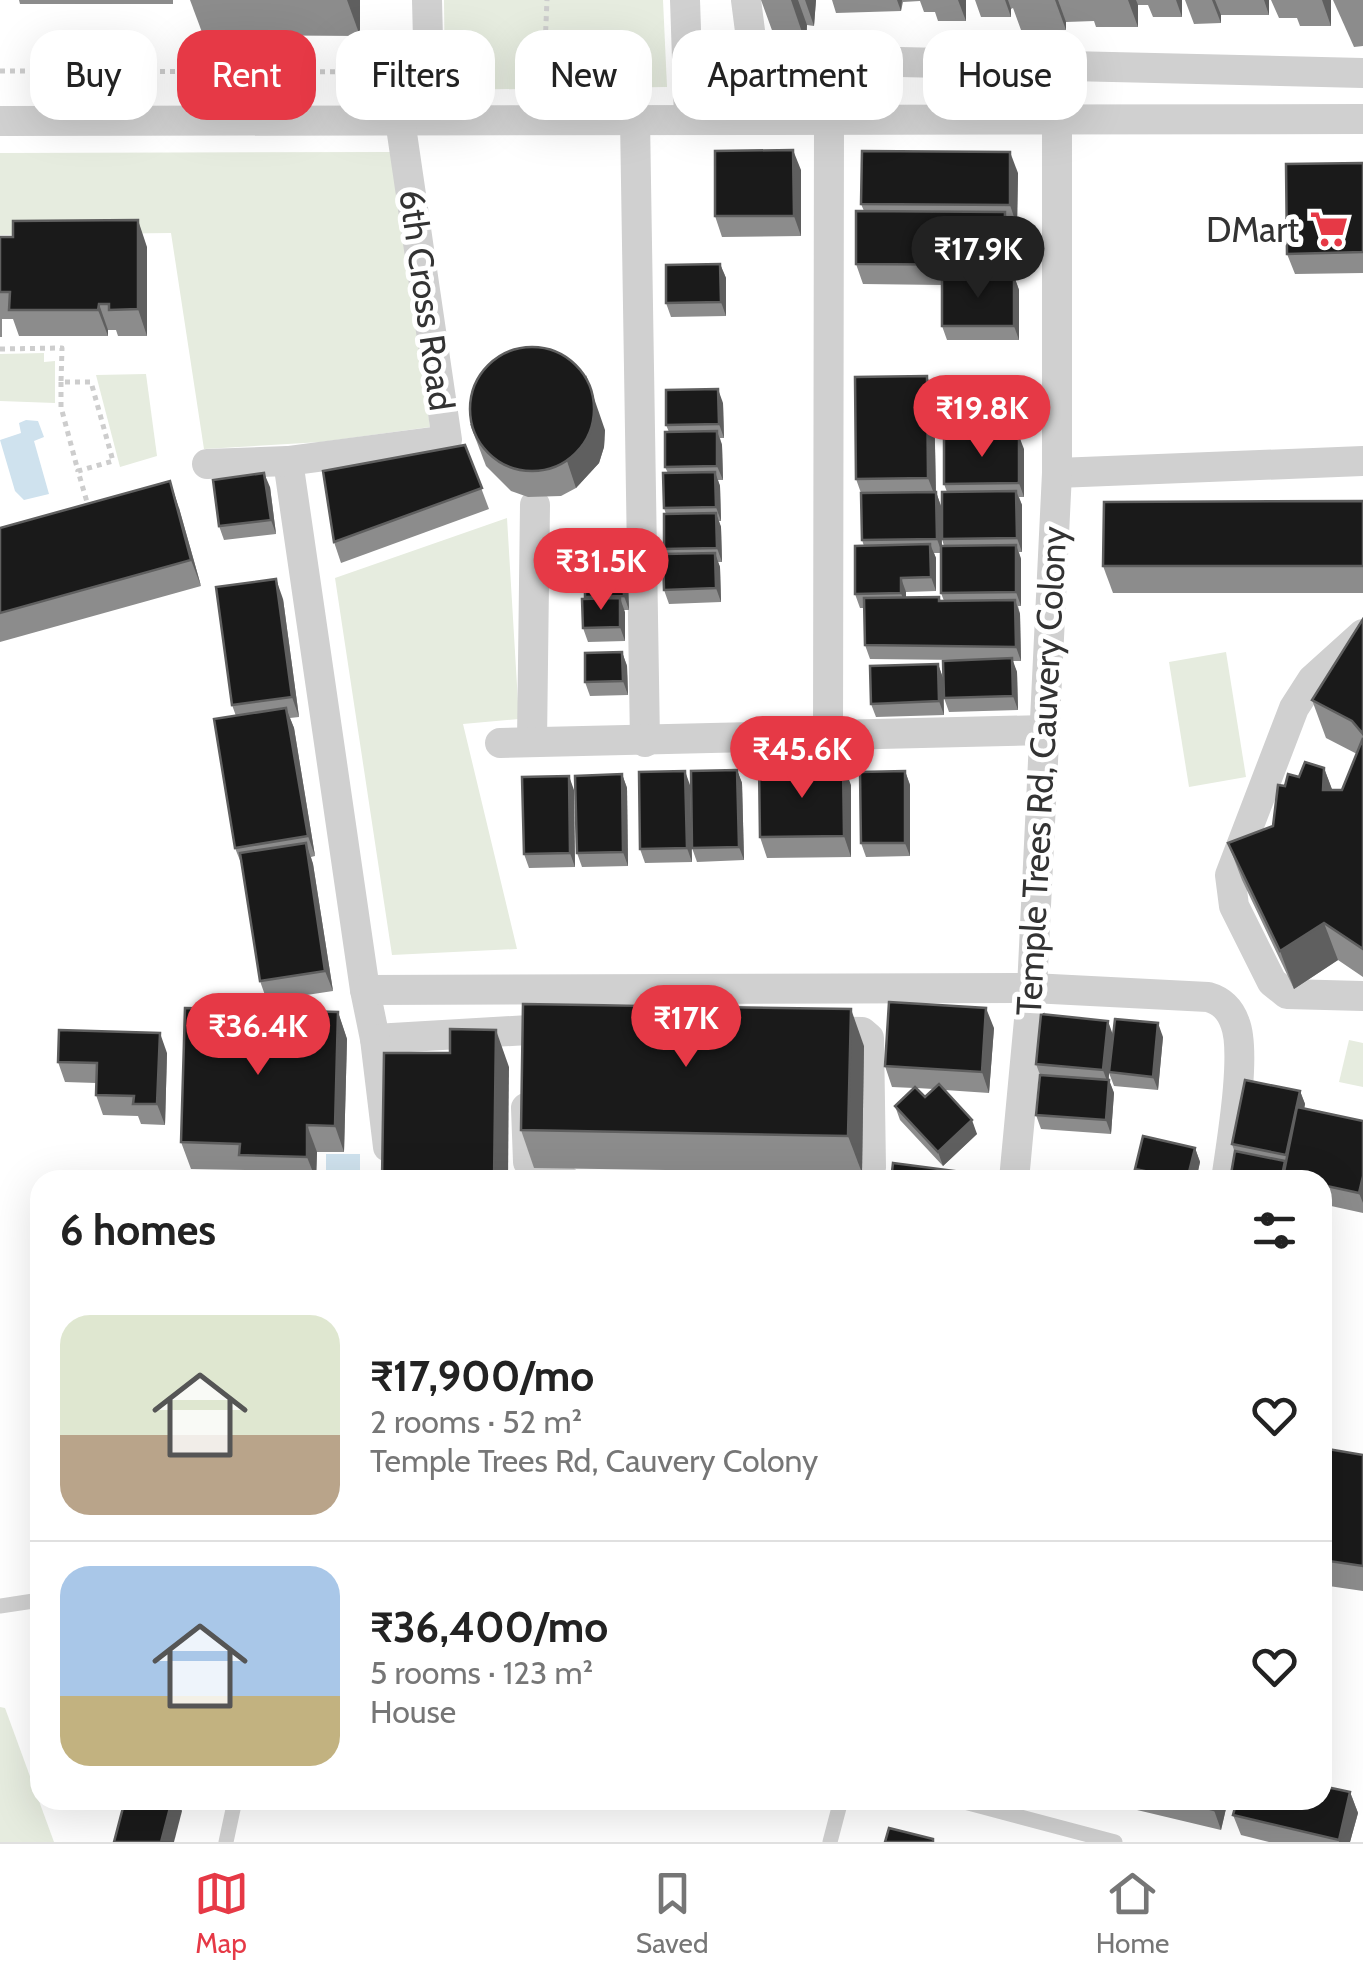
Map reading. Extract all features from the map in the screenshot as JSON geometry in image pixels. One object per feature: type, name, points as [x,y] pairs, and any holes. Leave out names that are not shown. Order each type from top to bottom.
[{"type":"street","points":[[424,30],[427,0]]},
{"type":"street","points":[[685,0],[686,30]]},
{"type":"street","points":[[746,0],[750,30]]},
{"type":"street","points":[[903,62],[1363,73]]},
{"type":"street","points":[[828,738],[828,120],[1363,119]]},
{"type":"street","points":[[0,121],[416,120]]},
{"type":"street","name":"6th Cross Road","points":[[288,461],[447,440],[416,120]]},
{"type":"street","points":[[635,120],[645,742]]},
{"type":"street","name":"Temple Trees Rd, Cauvery Colony","points":[[1015,1170],[1032,988],[1057,473],[1057,122]]},
{"type":"street","points":[[207,464],[288,461],[375,1039],[391,1170]]},
{"type":"street","points":[[1057,473],[1363,461]]},
{"type":"street","points":[[532,742],[535,506]]},
{"type":"street","points":[[1363,634],[1312,680],[1294,708],[1230,875],[1234,906],[1272,982],[1287,994],[1363,996]]},
{"type":"street","points":[[500,743],[1044,730]]},
{"type":"street","points":[[365,990],[1032,988],[1208,997],[1220,1001],[1230,1011],[1240,1044],[1227,1170]]},
{"type":"street","points":[[375,1039],[589,1027]]},
{"type":"street","points":[[523,1030],[528,1162],[535,1170]]},
{"type":"street","points":[[783,1030],[862,1032],[869,1038],[870,1170]]},
{"type":"lane","points":[[0,1606],[30,1602]]},
{"type":"lane","points":[[226,1842],[233,1810]]},
{"type":"lane","points":[[830,1842],[838,1810]]},
{"type":"lane","points":[[987,1810],[1071,1836],[1114,1842]]},
{"type":"path","points":[[545,30],[547,0]]},
{"type":"path","points":[[0,71],[395,72],[395,18]]},
{"type":"path","points":[[0,348],[62,348],[61,407],[91,517]]},
{"type":"path","points":[[61,382],[91,382],[113,461],[78,471]]},
{"type":"shaded area","points":[[444,0],[663,0],[667,87],[652,87],[652,30],[515,30],[515,89],[495,89],[495,30],[444,30]]},
{"type":"shaded area","points":[[392,152],[430,427],[321,442],[204,449],[171,233],[0,235],[0,153]]},
{"type":"shaded area","points":[[44,353],[44,362],[55,361],[55,403],[0,401],[0,354]]},
{"type":"shaded area","points":[[146,374],[157,456],[120,467],[96,375]]},
{"type":"shaded area","points":[[507,518],[519,719],[463,724],[517,949],[392,955],[335,578]]},
{"type":"shaded area","points":[[1226,652],[1246,777],[1189,787],[1169,662]]},
{"type":"shaded area","points":[[1349,1040],[1363,1043],[1363,1087],[1339,1082]]},
{"type":"shaded area","points":[[0,1707],[5,1708],[30,1776],[30,1810],[42,1810],[54,1842],[0,1842]]},
{"type":"water","points":[[38,421],[44,437],[34,441],[49,494],[24,500],[15,491],[0,440],[21,433],[19,423]]},
{"type":"water","points":[[326,1154],[360,1154],[360,1170],[326,1170]]},
{"type":"building","points":[[793,150],[794,216],[715,216],[715,151]]},
{"type":"building","points":[[862,151],[1010,152],[1010,205],[861,204]]},
{"type":"building","name":"DMart","points":[[1363,163],[1363,252],[1287,254],[1286,164]]},
{"type":"building","points":[[856,211],[1005,212],[1004,265],[856,264]]},
{"type":"building","points":[[138,220],[138,309],[109,310],[109,304],[99,304],[98,310],[9,310],[10,292],[0,292],[0,237],[13,237],[13,221]]},
{"type":"building","points":[[720,264],[721,302],[666,303],[666,265]]},
{"type":"building","points":[[1014,276],[1014,326],[942,326],[942,277]]},
{"type":"building","points":[[532,347],[556,352],[576,365],[589,385],[594,409],[589,433],[576,453],[556,466],[532,471],[508,466],[488,453],[475,433],[470,409],[475,385],[488,365],[508,352]]},
{"type":"building","points":[[927,376],[928,478],[856,479],[855,377]]},
{"type":"building","points":[[718,389],[719,424],[666,425],[666,390]]},
{"type":"building","points":[[717,431],[717,466],[665,467],[665,432]]},
{"type":"building","points":[[1019,436],[1019,483],[944,484],[944,437]]},
{"type":"building","points":[[465,445],[482,488],[334,542],[323,471]]},
{"type":"building","points":[[715,472],[716,507],[664,508],[663,473]]},
{"type":"building","points":[[264,473],[271,520],[219,526],[213,480]]},
{"type":"building","points":[[170,481],[191,560],[0,613],[0,528]]},
{"type":"building","points":[[1016,491],[1017,538],[942,539],[942,492]]},
{"type":"building","points":[[936,492],[937,539],[862,540],[861,493]]},
{"type":"building","points":[[1363,501],[1363,566],[1103,566],[1104,502]]},
{"type":"building","points":[[716,513],[717,548],[664,549],[664,514]]},
{"type":"building","points":[[930,544],[931,577],[901,578],[901,593],[855,594],[855,546]]},
{"type":"building","points":[[1016,545],[1016,592],[941,593],[941,546]]},
{"type":"building","points":[[715,553],[716,588],[664,590],[663,554]]},
{"type":"building","points":[[623,567],[624,596],[585,597],[585,568]]},
{"type":"building","points":[[276,579],[292,697],[232,705],[216,587]]},
{"type":"building","points":[[939,597],[939,601],[1015,600],[1016,647],[865,645],[864,598]]},
{"type":"building","points":[[620,598],[620,627],[583,628],[582,599]]},
{"type":"building","points":[[1363,619],[1363,734],[1352,721],[1312,700]]},
{"type":"building","points":[[622,652],[623,681],[585,682],[585,653]]},
{"type":"building","points":[[1012,658],[1013,696],[944,698],[943,661]]},
{"type":"building","points":[[938,664],[939,701],[871,704],[870,666]]},
{"type":"building","points":[[286,708],[308,836],[235,848],[214,719]]},
{"type":"building","points":[[1363,738],[1363,949],[1324,923],[1280,951],[1228,843],[1273,826],[1278,785],[1285,786],[1288,774],[1299,777],[1305,762],[1324,768],[1323,790],[1342,790]]},
{"type":"building","points":[[843,764],[844,836],[760,837],[759,765]]},
{"type":"building","points":[[737,770],[739,847],[692,848],[691,771]]},
{"type":"building","points":[[685,771],[687,848],[640,849],[639,772]]},
{"type":"building","points":[[905,771],[905,843],[861,843],[860,772]]},
{"type":"building","points":[[622,774],[623,852],[577,853],[575,776]]},
{"type":"building","points":[[569,776],[570,853],[524,854],[522,777]]},
{"type":"building","points":[[306,843],[325,971],[260,981],[240,853]]},
{"type":"building","points":[[889,1002],[986,1008],[982,1072],[885,1066]]},
{"type":"building","points":[[523,1004],[851,1009],[848,1136],[521,1130]]},
{"type":"building","points":[[185,1008],[338,1012],[335,1126],[307,1125],[307,1157],[239,1155],[240,1144],[181,1142]]},
{"type":"building","points":[[1041,1014],[1108,1021],[1103,1070],[1036,1064]]},
{"type":"building","points":[[1115,1019],[1158,1023],[1153,1077],[1109,1072]]},
{"type":"building","points":[[450,1029],[496,1030],[494,1170],[382,1170],[384,1053],[450,1053]]},
{"type":"building","points":[[59,1030],[160,1033],[157,1104],[133,1104],[134,1096],[96,1095],[97,1063],[58,1062]]},
{"type":"building","points":[[1040,1075],[1109,1080],[1106,1120],[1036,1115]]},
{"type":"building","points":[[1245,1080],[1300,1091],[1286,1155],[1232,1144]]},
{"type":"building","points":[[939,1084],[972,1120],[938,1152],[895,1106],[915,1087],[925,1097]]},
{"type":"building","points":[[1297,1107],[1363,1121],[1363,1176],[1359,1193],[1332,1187],[1332,1170],[1284,1170]]},
{"type":"building","points":[[1143,1136],[1195,1148],[1190,1170],[1135,1169]]},
{"type":"building","points":[[1235,1151],[1285,1161],[1283,1170],[1232,1170]]},
{"type":"building","points":[[893,1163],[947,1170],[892,1170]]},
{"type":"building","points":[[1332,1450],[1363,1455],[1363,1566],[1332,1561]]},
{"type":"building","points":[[1332,1788],[1350,1792],[1339,1840],[1233,1815],[1234,1810],[1332,1810]]},
{"type":"building","points":[[122,1810],[169,1810],[161,1842],[114,1842]]},
{"type":"building","points":[[889,1828],[933,1839],[933,1842],[885,1842]]},
{"type":"place","name":"DMart","points":[[1329,229]]}]
